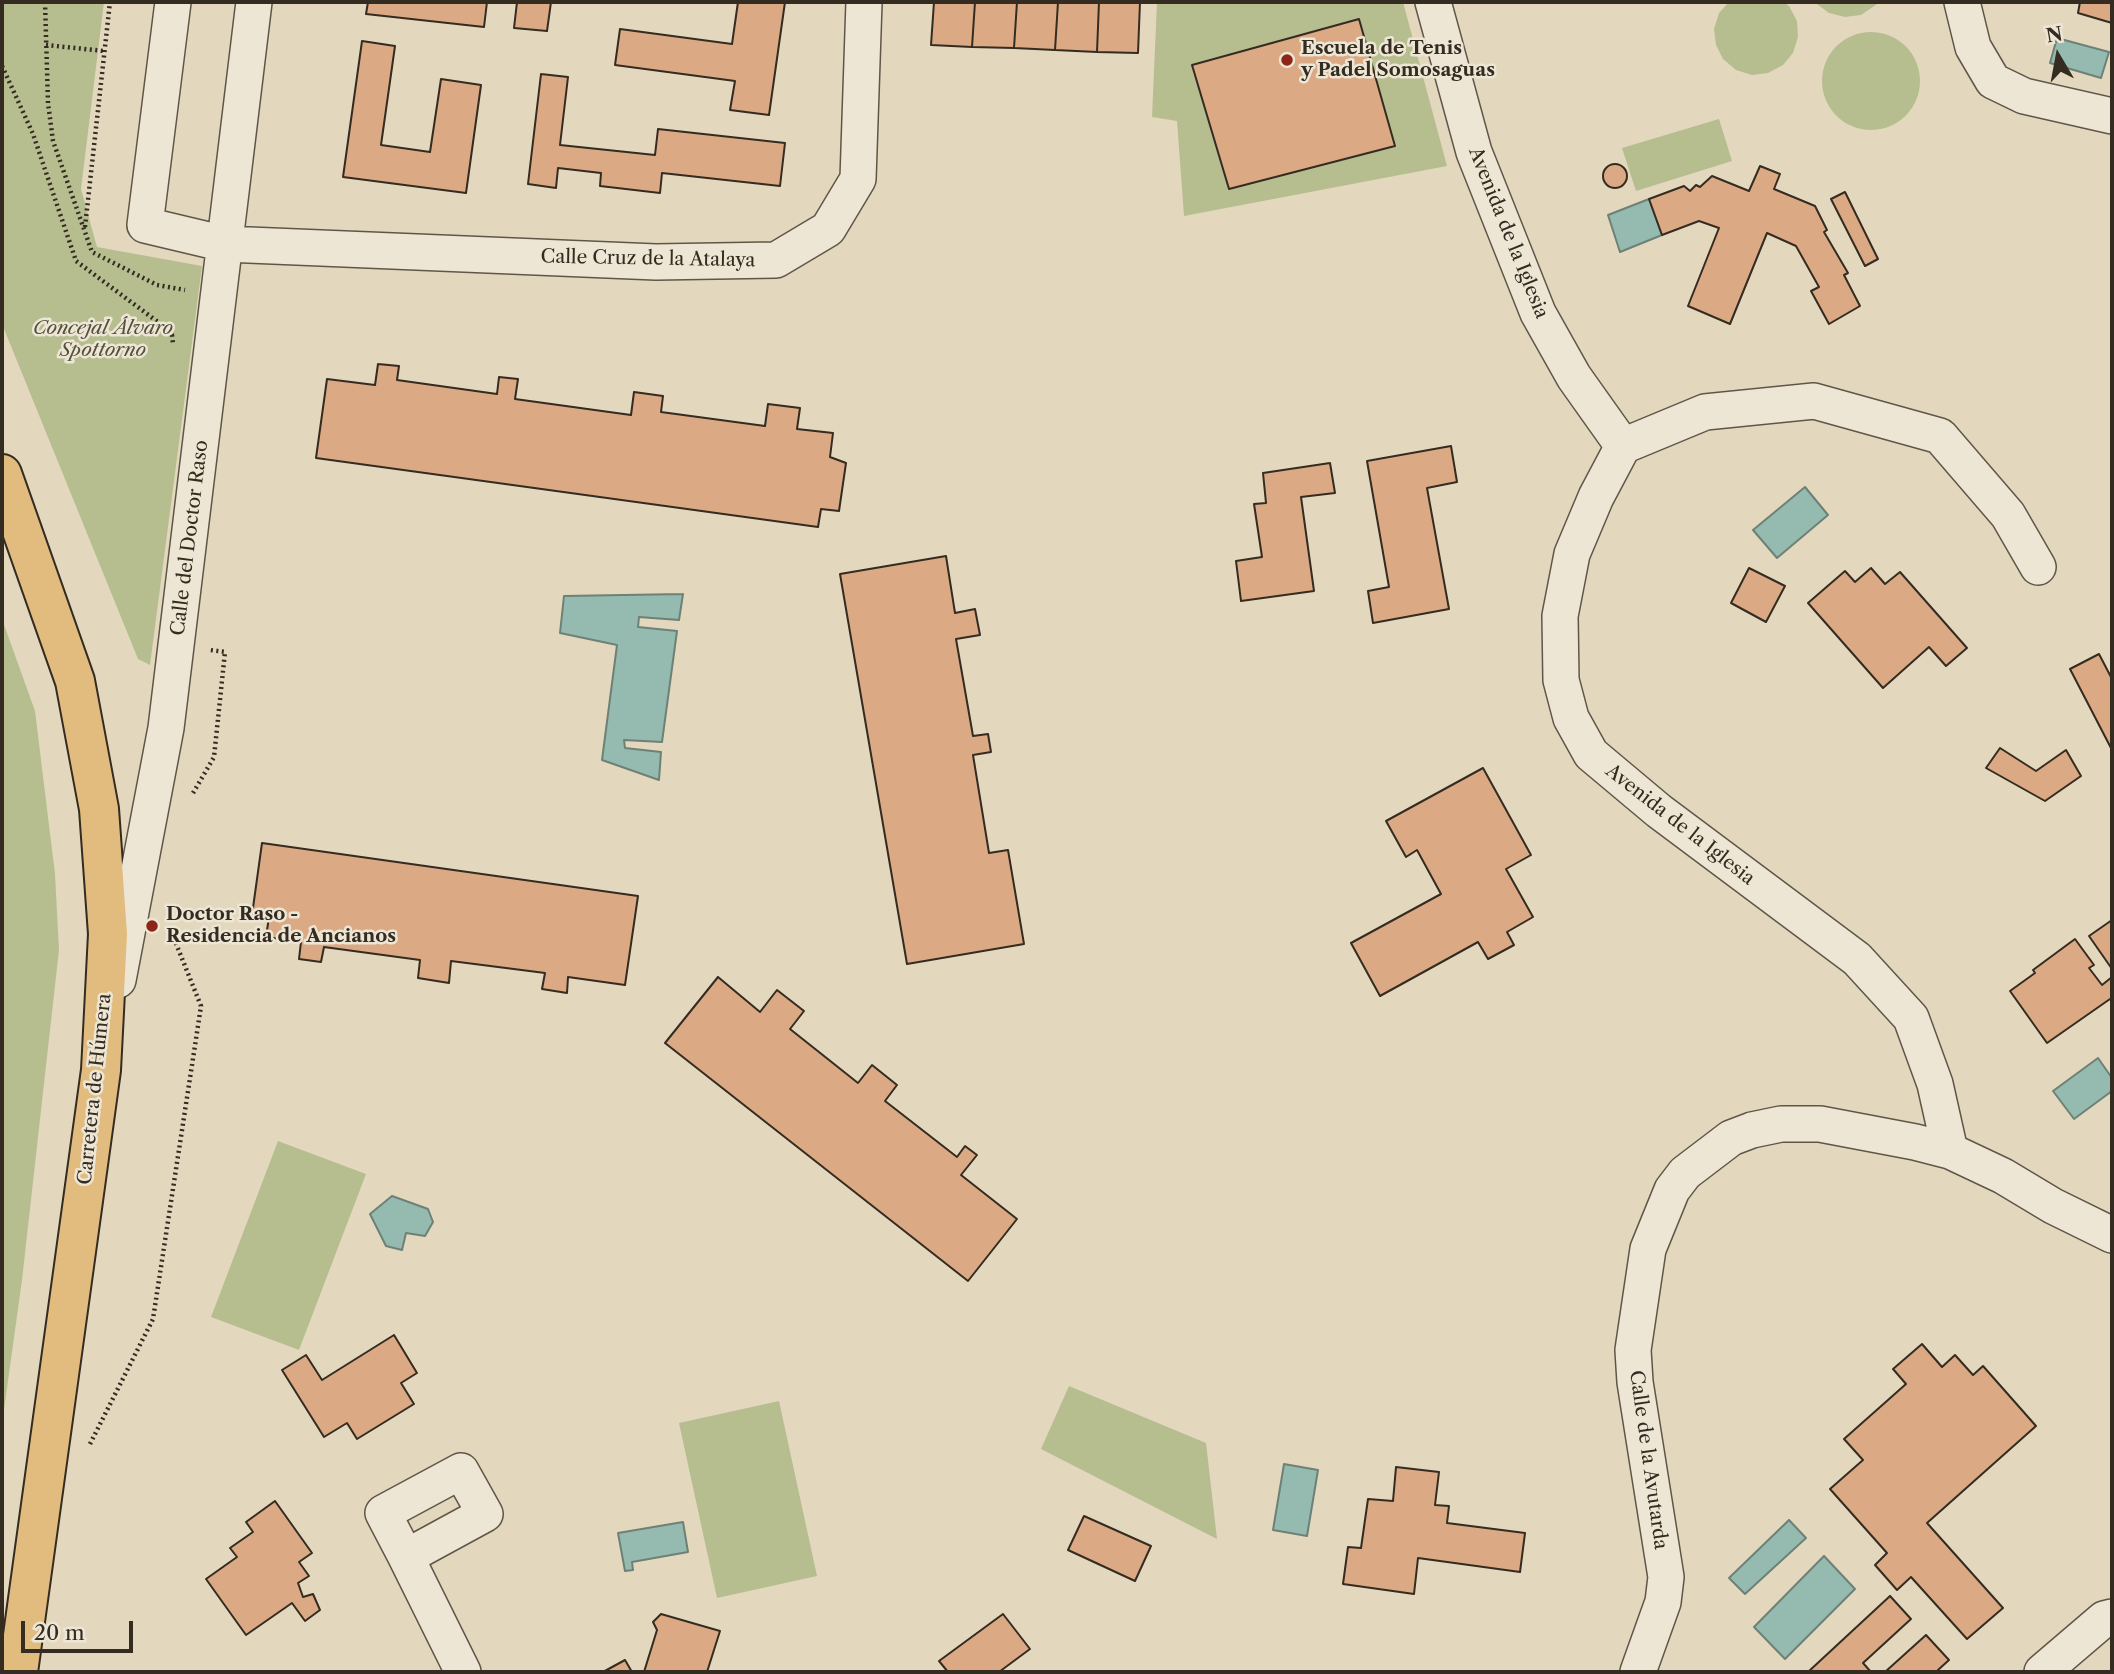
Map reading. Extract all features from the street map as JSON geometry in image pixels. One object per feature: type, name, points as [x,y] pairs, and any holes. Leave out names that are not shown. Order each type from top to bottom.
[{"type":"main road","name":"Carretera de Húmera","points":[[2,474],[75,681],[99,810],[108,933],[101,1070],[18,1672]]},
{"type":"street","name":"Calle Cruz de la Atalaya","points":[[173,2],[145,225],[225,244],[656,262],[776,260],[828,229],[858,178],[864,2]]},
{"type":"street","name":"Calle del Doctor Raso","points":[[101,1070],[166,728],[254,2]]},
{"type":"street","name":"Avenida de la Iglesia","points":[[1433,2],[1474,152],[1538,313],[1574,377],[1623,446],[1591,508],[1572,554],[1567,579],[1560,616],[1561,680],[1571,718],[1591,754],[1659,811],[1857,959],[1911,1018],[1936,1084],[1950,1151]]},
{"type":"street","points":[[1962,2],[1973,47],[1993,81],[2024,96],[2112,116]]},
{"type":"street","points":[[1623,446],[1704,412],[1814,401],[1940,436],[2008,514],[2038,567]]},
{"type":"street","name":"Calle de la Avutarda","points":[[1638,1672],[1663,1602],[1666,1577],[1635,1382],[1633,1350],[1648,1249],[1672,1190],[1685,1173],[1731,1138],[1752,1130],[1781,1124],[1821,1124],[1860,1130],[1950,1151],[2003,1176],[2053,1206],[2112,1235]]},
{"type":"street","points":[[406,1557],[463,1672]]},
{"type":"street","points":[[2042,1672],[2104,1619],[2112,1617]]},
{"type":"path","points":[[45,2],[48,103],[53,141],[92,252],[157,285],[220,298]]},
{"type":"path","points":[[85,232],[110,2]]},
{"type":"path","points":[[46,45],[104,51]]},
{"type":"path","points":[[2,66],[33,134],[76,261],[166,328],[172,335],[172,358]]},
{"type":"path","points":[[177,644],[225,652],[214,757],[191,797]]},
{"type":"path","points":[[86,1452],[153,1319],[201,1006],[168,929],[170,915]]},
{"type":"green space","name":"Concejal Álvaro Spottorno","points":[[2,2],[104,2],[81,189],[97,247],[202,266],[150,665],[138,659],[2,324]]},
{"type":"green space","name":"Escuela de Tenis y Padel Somosaguas","points":[[1157,2],[1403,2],[1447,166],[1184,216],[1177,121],[1152,117]]},
{"type":"green space","points":[[1729,2],[1783,2],[1789,6],[1797,21],[1798,37],[1793,53],[1783,65],[1768,73],[1752,75],[1736,70],[1723,59],[1716,45],[1714,29],[1719,13]]},
{"type":"green space","points":[[1814,2],[1880,2],[1861,15],[1845,17],[1829,13]]},
{"type":"green space","points":[[1871,32],[1890,36],[1906,46],[1916,62],[1920,81],[1916,100],[1906,116],[1890,126],[1871,130],[1852,126],[1836,116],[1826,100],[1822,81],[1826,62],[1836,46],[1852,36]]},
{"type":"green space","points":[[1719,119],[1732,161],[1636,191],[1622,148]]},
{"type":"green space","points":[[2,619],[35,711],[55,874],[59,950],[22,1280],[2,1424]]},
{"type":"green space","points":[[278,1141],[366,1174],[299,1350],[211,1317]]},
{"type":"green space","points":[[1069,1386],[1206,1443],[1217,1539],[1041,1449]]},
{"type":"green space","points":[[779,1401],[817,1576],[717,1598],[679,1423]]},
{"type":"water","points":[[2057,38],[2109,52],[2101,78],[2050,63]]},
{"type":"water","points":[[1649,199],[1662,235],[1620,252],[1608,215]]},
{"type":"water","points":[[1805,487],[1828,515],[1777,558],[1753,530]]},
{"type":"water","points":[[683,594],[679,620],[639,617],[638,627],[677,631],[662,742],[624,740],[625,748],[661,752],[659,780],[602,760],[617,645],[560,633],[564,596]]},
{"type":"water","points":[[2098,1058],[2112,1078],[2112,1091],[2074,1119],[2053,1091]]},
{"type":"water","points":[[392,1196],[428,1209],[433,1222],[425,1236],[406,1233],[402,1250],[386,1246],[370,1214]]},
{"type":"water","points":[[1284,1464],[1318,1470],[1307,1536],[1273,1530]]},
{"type":"water","points":[[1789,1520],[1806,1538],[1745,1594],[1729,1578]]},
{"type":"water","points":[[683,1522],[688,1552],[632,1562],[633,1570],[625,1571],[618,1533]]},
{"type":"water","points":[[1824,1556],[1855,1589],[1785,1659],[1754,1627]]},
{"type":"building","points":[[368,2],[487,2],[484,27],[366,14]]},
{"type":"building","points":[[517,2],[551,2],[547,31],[514,28]]},
{"type":"building","points":[[738,2],[785,2],[769,115],[730,110],[735,81],[615,65],[620,29],[732,44]]},
{"type":"building","points":[[934,2],[975,2],[972,47],[931,45]]},
{"type":"building","points":[[975,2],[1017,2],[1014,48],[972,47]]},
{"type":"building","points":[[1017,2],[1058,2],[1055,50],[1014,48]]},
{"type":"building","points":[[1058,2],[1099,2],[1097,52],[1055,50]]},
{"type":"building","points":[[1099,2],[1140,2],[1138,53],[1097,52]]},
{"type":"building","points":[[2080,2],[2112,2],[2112,23],[2078,13]]},
{"type":"building","points":[[1359,19],[1395,146],[1229,189],[1192,65]]},
{"type":"building","points":[[362,41],[395,46],[381,145],[430,152],[441,79],[481,85],[466,193],[343,177]]},
{"type":"building","points":[[541,74],[568,77],[560,145],[655,155],[658,129],[785,143],[780,186],[662,173],[660,193],[600,186],[601,173],[558,168],[556,188],[528,184]]},
{"type":"building","points":[[1615,164],[1624,167],[1627,176],[1624,185],[1615,188],[1606,185],[1603,176],[1606,167]]},
{"type":"building","points":[[1760,166],[1780,174],[1774,189],[1815,206],[1827,230],[1824,232],[1848,273],[1844,275],[1860,306],[1829,324],[1811,291],[1819,287],[1796,246],[1767,233],[1730,324],[1688,306],[1719,228],[1699,221],[1662,235],[1649,199],[1684,186],[1690,191],[1696,185],[1700,187],[1712,176],[1749,191]]},
{"type":"building","points":[[1845,192],[1878,259],[1865,266],[1831,199]]},
{"type":"building","points":[[378,364],[399,366],[397,380],[497,394],[499,377],[518,379],[515,399],[631,415],[634,392],[663,396],[661,412],[765,426],[768,404],[800,408],[797,429],[833,433],[830,457],[846,463],[839,511],[821,509],[818,527],[316,458],[327,379],[375,385]]},
{"type":"building","points":[[1451,446],[1457,482],[1427,488],[1449,609],[1373,623],[1368,591],[1389,587],[1367,461]]},
{"type":"building","points":[[1330,463],[1335,493],[1301,497],[1314,591],[1241,601],[1236,561],[1262,557],[1254,504],[1266,503],[1263,473]]},
{"type":"building","points":[[946,556],[955,613],[975,609],[980,635],[956,639],[973,736],[988,734],[991,752],[973,755],[989,853],[1008,850],[1024,944],[907,964],[840,574]]},
{"type":"building","points":[[1749,568],[1785,586],[1766,622],[1731,603]]},
{"type":"building","points":[[1871,568],[1885,584],[1900,572],[1967,648],[1946,666],[1929,647],[1883,688],[1808,603],[1845,571],[1855,582]]},
{"type":"building","points":[[2099,654],[2112,679],[2112,750],[2070,669]]},
{"type":"building","points":[[2000,748],[2036,771],[2066,750],[2081,776],[2045,801],[1986,768]]},
{"type":"building","points":[[1483,768],[1531,855],[1506,869],[1533,917],[1507,932],[1514,945],[1488,959],[1478,942],[1380,996],[1351,943],[1441,894],[1417,850],[1406,857],[1386,821]]},
{"type":"building","points":[[262,843],[638,896],[625,985],[568,977],[567,993],[542,989],[545,973],[451,961],[449,983],[418,978],[420,960],[324,947],[321,962],[299,959],[301,942],[266,937],[269,917],[252,915]]},
{"type":"building","points":[[2112,920],[2112,969],[2089,936]]},
{"type":"building","points":[[2075,939],[2094,965],[2089,968],[2102,985],[2112,977],[2112,1002],[2110,999],[2047,1043],[2010,991]]},
{"type":"building","points":[[718,977],[760,1012],[777,990],[804,1011],[790,1029],[858,1083],[872,1065],[897,1085],[885,1101],[957,1157],[965,1146],[977,1155],[961,1175],[1017,1219],[968,1281],[665,1043]]},
{"type":"building","points":[[394,1335],[417,1373],[401,1383],[414,1404],[357,1439],[347,1423],[324,1437],[282,1370],[306,1355],[322,1380]]},
{"type":"building","points":[[1922,1344],[1942,1367],[1955,1355],[1973,1375],[1983,1366],[2036,1426],[1927,1523],[2003,1608],[1967,1639],[1911,1577],[1897,1590],[1875,1565],[1887,1553],[1830,1489],[1863,1460],[1844,1439],[1906,1384],[1893,1369]]},
{"type":"building","points":[[1396,1467],[1439,1472],[1435,1505],[1449,1506],[1447,1523],[1525,1533],[1520,1572],[1418,1558],[1414,1594],[1343,1584],[1348,1547],[1361,1548],[1368,1499],[1393,1501]]},
{"type":"building","points":[[275,1501],[312,1553],[299,1562],[309,1576],[298,1583],[303,1597],[313,1594],[320,1610],[305,1621],[292,1603],[246,1635],[206,1579],[237,1557],[230,1548],[253,1532],[246,1522]]},
{"type":"building","points":[[1084,1516],[1151,1546],[1135,1581],[1068,1550]]},
{"type":"building","points":[[1890,1596],[1911,1619],[1863,1663],[1871,1672],[1808,1672]]},
{"type":"building","points":[[661,1614],[720,1631],[707,1672],[644,1672],[657,1630],[653,1622]]},
{"type":"building","points":[[1003,1614],[1030,1649],[999,1672],[948,1672],[939,1661]]},
{"type":"building","points":[[1926,1635],[1949,1660],[1938,1670],[1940,1672],[1885,1672]]},
{"type":"building","points":[[625,1660],[632,1672],[603,1672]]},
{"type":"place","name":"Escuela de Tenis y Padel Somosaguas","points":[[1287,60]]},
{"type":"place","name":"Doctor Raso - Residencia de Ancianos","points":[[152,926]]}]
